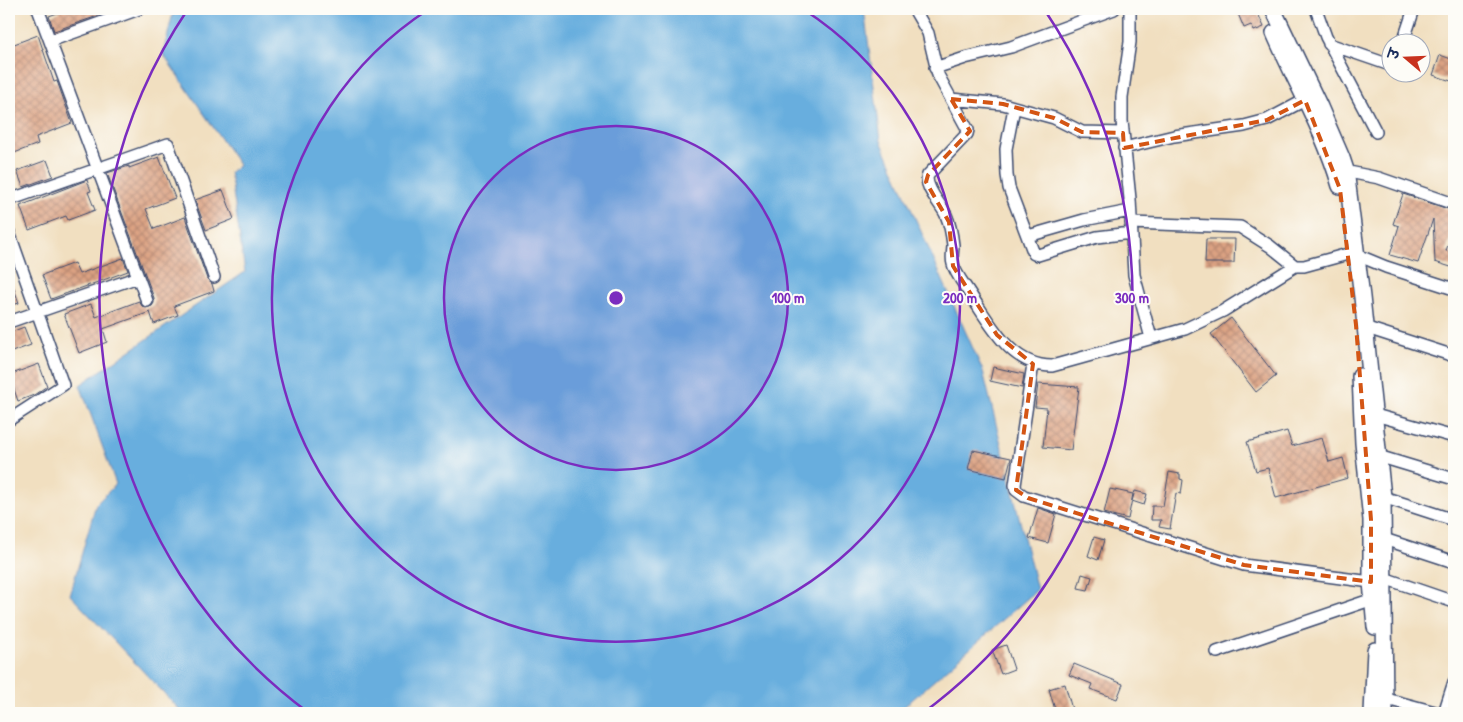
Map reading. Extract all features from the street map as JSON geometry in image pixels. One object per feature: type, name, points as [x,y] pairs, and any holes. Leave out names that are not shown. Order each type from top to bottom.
[{"type":"street","points":[[38,9],[147,301]]},
{"type":"street","points":[[50,41],[139,9]]},
{"type":"street","points":[[914,9],[928,33],[935,68],[967,126],[968,134],[928,175],[926,182],[944,211],[948,222],[953,244],[953,266],[997,335],[1026,361],[1040,366],[1052,366],[1185,330],[1204,322],[1295,266],[1304,266],[1352,255],[1454,289]]},
{"type":"street","points":[[935,68],[965,58],[1011,47],[1114,9]]},
{"type":"street","points":[[1130,9],[1130,42],[1122,106],[1123,133],[1134,275],[1151,338]]},
{"type":"street","points":[[1263,9],[1284,58],[1340,170],[1400,185],[1454,204]]},
{"type":"street","points":[[1273,9],[1342,158],[1340,170],[1364,327],[1371,520],[1378,580],[1381,702],[1372,713]]},
{"type":"street","points":[[1316,9],[1330,44],[1376,132]]},
{"type":"street","points":[[1406,32],[1414,9]]},
{"type":"street","points":[[1330,44],[1380,62]]},
{"type":"street","points":[[951,99],[996,103],[1054,118],[1082,132],[1123,133]]},
{"type":"street","points":[[1124,148],[1174,136],[1244,126],[1267,120],[1305,100]]},
{"type":"street","points":[[1014,108],[1006,149],[1007,175],[1009,188],[1034,254],[1038,255],[1131,228],[1240,227],[1270,246],[1295,266]]},
{"type":"street","points":[[9,200],[168,144],[214,277]]},
{"type":"street","points":[[1028,236],[1084,220],[1130,211]]},
{"type":"street","points":[[9,232],[63,385],[9,420]]},
{"type":"street","points":[[1352,255],[1356,325],[1368,413],[1378,456],[1382,497],[1384,539],[1373,600],[1381,702]]},
{"type":"street","points":[[9,322],[138,277]]},
{"type":"street","points":[[1364,327],[1454,356]]},
{"type":"street","points":[[1034,364],[1015,485],[1016,490],[1024,496],[1244,566],[1378,580],[1454,602]]},
{"type":"street","points":[[1368,413],[1454,437]]},
{"type":"street","points":[[1378,456],[1454,479]]},
{"type":"street","points":[[1382,497],[1454,520]]},
{"type":"street","points":[[1384,539],[1454,562]]},
{"type":"street","points":[[1217,652],[1373,600]]},
{"type":"street","points":[[1444,713],[1454,682]]},
{"type":"street","points":[[1381,702],[1440,713]]},
{"type":"highlighted area","points":[[951,99],[1003,104],[1054,118],[1082,132],[1123,133],[1124,148],[1267,120],[1305,100],[1340,189],[1356,325],[1371,520],[1371,582],[1244,565],[1028,498],[1016,490],[1033,364],[997,335],[953,266],[949,222],[926,182],[928,175],[970,131]]},
{"type":"water","points":[[174,9],[864,9],[881,141],[983,371],[1037,590],[897,713],[183,713],[70,595],[96,504],[116,484],[80,385],[245,272],[230,172],[239,165],[163,54]]},
{"type":"building","points":[[59,9],[118,9],[54,31],[49,16],[60,12]]},
{"type":"building","points":[[1236,9],[1256,9],[1264,27],[1254,31],[1251,25],[1244,28]]},
{"type":"building","points":[[38,35],[54,82],[57,81],[72,123],[36,137],[38,144],[9,155],[9,46]]},
{"type":"building","points":[[1440,55],[1454,60],[1454,82],[1433,75]]},
{"type":"building","points":[[159,157],[175,198],[146,209],[154,229],[185,217],[207,279],[212,284],[214,291],[174,306],[178,315],[154,324],[150,312],[103,329],[107,342],[79,353],[64,314],[91,304],[96,317],[139,301],[146,308],[154,303],[154,298],[107,173],[129,166],[129,168]]},
{"type":"building","points":[[47,160],[53,176],[23,187],[17,171]]},
{"type":"building","points":[[87,180],[91,191],[88,192],[95,210],[68,220],[66,216],[29,230],[20,206]]},
{"type":"building","points":[[223,190],[234,219],[206,230],[195,200]]},
{"type":"building","points":[[1403,194],[1454,211],[1454,226],[1446,251],[1454,253],[1454,268],[1435,262],[1433,219],[1418,263],[1390,255],[1399,226],[1393,224]]},
{"type":"building","points":[[1206,239],[1235,239],[1234,263],[1205,263]]},
{"type":"building","points":[[123,258],[128,271],[51,299],[42,275],[74,263],[79,274]]},
{"type":"building","points":[[9,278],[19,303],[9,306]]},
{"type":"building","points":[[1231,318],[1276,376],[1256,392],[1211,334]]},
{"type":"building","points":[[24,327],[31,345],[9,353],[9,333]]},
{"type":"building","points":[[39,364],[47,386],[34,395],[18,401],[9,375]]},
{"type":"building","points":[[993,367],[1024,374],[1022,388],[990,381]]},
{"type":"building","points":[[1038,384],[1079,387],[1071,450],[1043,447],[1047,408],[1035,407]]},
{"type":"building","points":[[1287,431],[1292,446],[1322,438],[1329,462],[1343,458],[1348,478],[1276,498],[1268,468],[1256,471],[1247,442]]},
{"type":"building","points":[[973,450],[1011,458],[1006,478],[968,469]]},
{"type":"building","points":[[1169,472],[1180,474],[1180,479],[1183,480],[1181,494],[1176,493],[1170,529],[1159,527],[1161,520],[1151,520],[1152,506],[1163,506]]},
{"type":"building","points":[[1110,489],[1133,494],[1128,519],[1104,513]]},
{"type":"building","points":[[1135,491],[1147,494],[1144,505],[1132,501]]},
{"type":"building","points":[[1038,508],[1056,514],[1048,543],[1029,538]]},
{"type":"building","points":[[1094,537],[1104,540],[1098,560],[1088,556]]},
{"type":"building","points":[[1082,574],[1092,577],[1088,590],[1078,588]]},
{"type":"building","points":[[1006,645],[1014,669],[1001,674],[992,650]]},
{"type":"building","points":[[1074,664],[1123,684],[1117,699],[1090,689],[1092,684],[1069,675]]},
{"type":"building","points":[[1065,684],[1073,713],[1056,713],[1049,689]]}]
